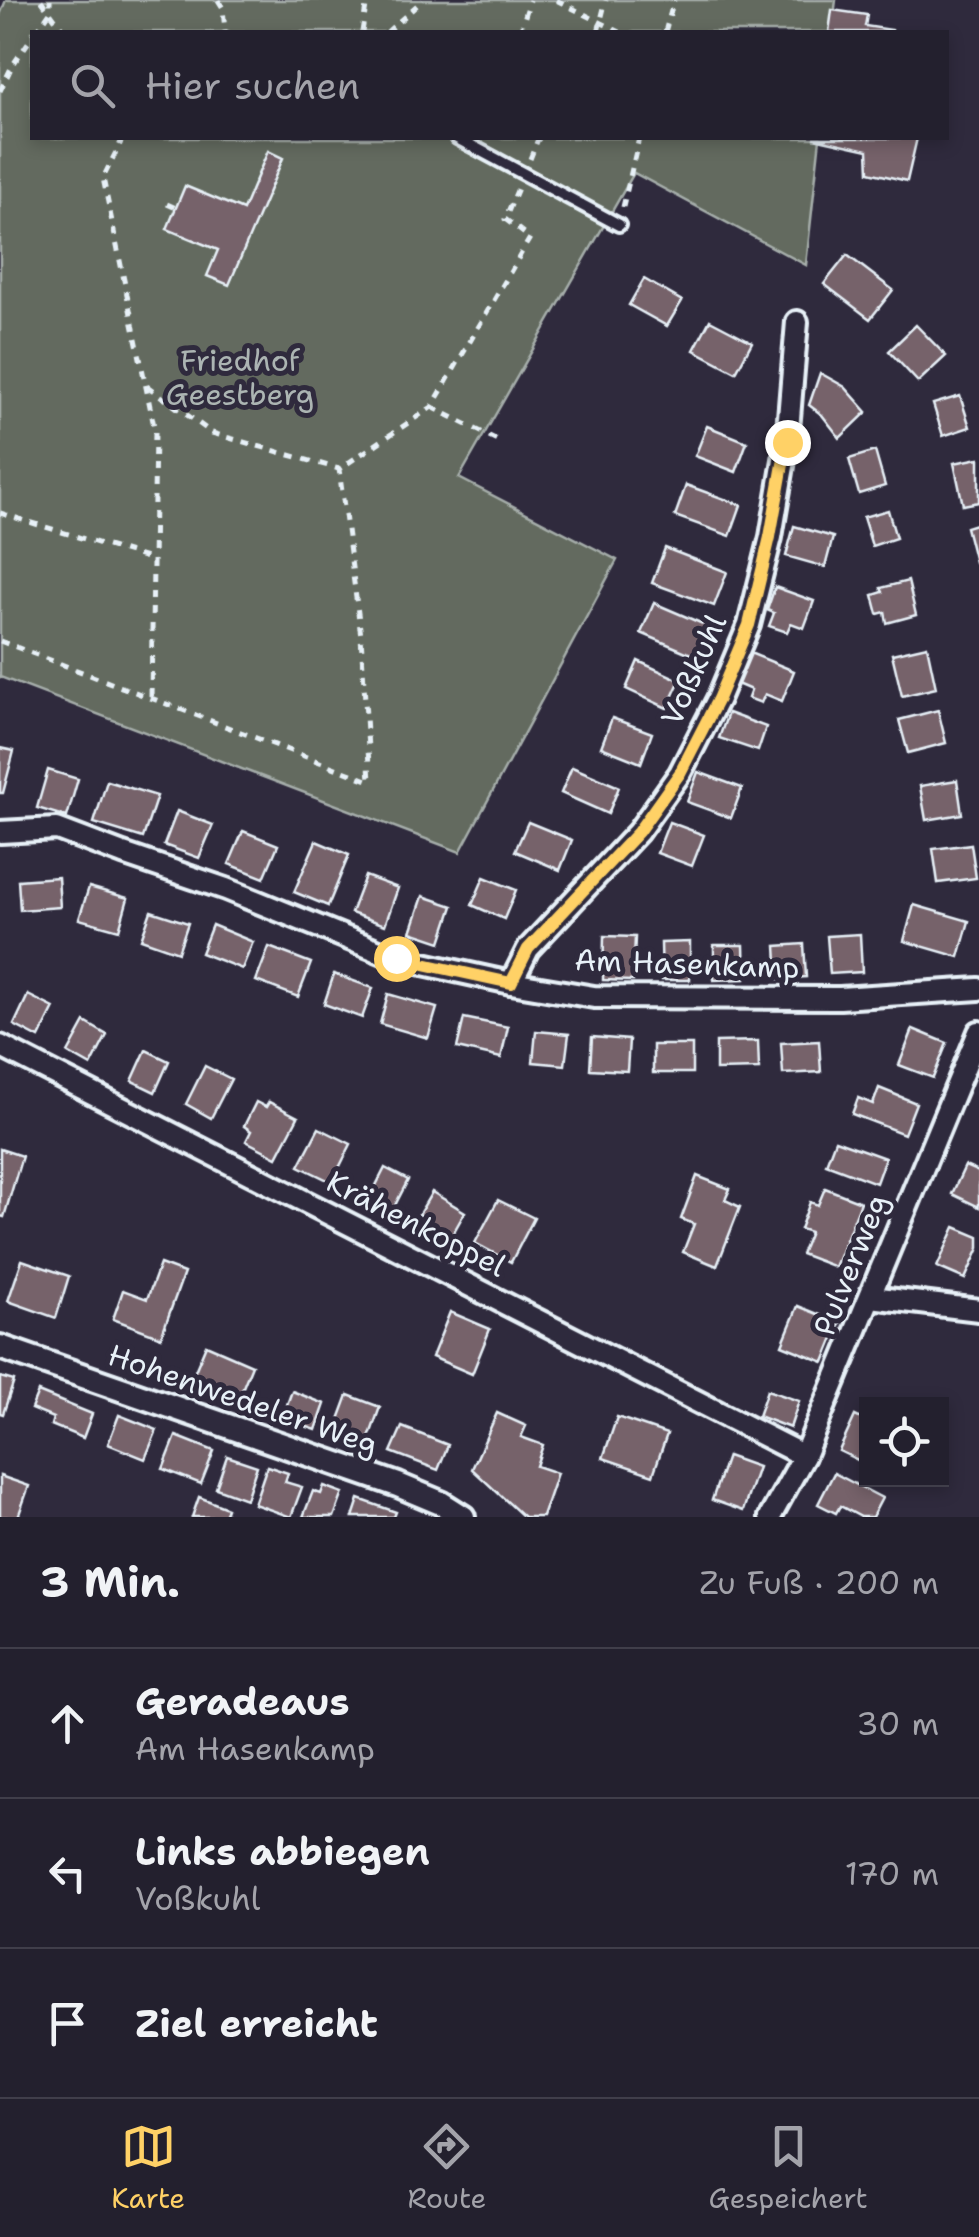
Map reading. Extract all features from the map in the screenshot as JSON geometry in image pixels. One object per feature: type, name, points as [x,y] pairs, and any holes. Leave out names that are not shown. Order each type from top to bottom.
[{"type":"street","name":"Voßkuhl","points":[[511,983],[528,949],[638,832],[680,773],[718,699],[749,625],[770,537],[787,442],[797,322]]},
{"type":"street","name":"Am Hasenkamp","points":[[0,832],[57,829],[226,888],[396,958],[594,997],[840,998],[979,989]]},
{"type":"street","name":"Pulverweg","points":[[770,1517],[804,1456],[979,1032]]},
{"type":"street","name":"Krähenkoppel","points":[[0,1046],[804,1456]]},
{"type":"street","points":[[870,1297],[979,1310]]},
{"type":"street","name":"Hohenwedeler Weg","points":[[0,1347],[398,1485],[464,1517]]},
{"type":"lane","points":[[462,140],[619,225]]},
{"type":"path","points":[[41,0],[64,30]]},
{"type":"path","points":[[37,30],[50,12],[50,0]]},
{"type":"path","points":[[218,0],[223,8],[225,30]]},
{"type":"path","points":[[362,30],[366,0]]},
{"type":"path","points":[[390,30],[423,0]]},
{"type":"path","points":[[521,30],[530,0]]},
{"type":"path","points":[[556,0],[616,30]]},
{"type":"path","points":[[599,30],[606,0]]},
{"type":"path","points":[[666,30],[674,0]]},
{"type":"path","points":[[0,90],[30,41]]},
{"type":"path","points":[[122,140],[103,178],[154,431],[151,698]]},
{"type":"path","points":[[339,470],[432,407],[530,238],[505,219],[538,140]]},
{"type":"path","points":[[619,225],[640,140]]},
{"type":"path","points":[[166,204],[176,208]]},
{"type":"path","points":[[145,384],[212,433],[339,470]]},
{"type":"path","points":[[432,407],[503,443]]},
{"type":"path","points":[[0,641],[370,781],[361,636],[339,470]]},
{"type":"path","points":[[0,512],[153,560]]},
{"type":"green space","name":"Friedhof Geestberg","points":[[6,0],[836,0],[832,30],[30,30],[30,140],[820,140],[806,265],[634,173],[459,478],[617,560],[460,852],[0,677],[0,15]]},
{"type":"building","points":[[832,10],[867,15],[865,26],[892,30],[829,30]]},
{"type":"building","points":[[823,140],[917,140],[907,181],[869,172],[868,150]]},
{"type":"building","points":[[268,151],[283,158],[229,285],[207,276],[218,250],[167,229],[185,186],[243,210]]},
{"type":"building","points":[[847,255],[893,290],[870,319],[824,284]]},
{"type":"building","points":[[644,279],[682,301],[667,326],[629,305]]},
{"type":"building","points":[[710,320],[752,342],[736,372],[694,350]]},
{"type":"building","points":[[916,325],[946,356],[918,382],[889,351]]},
{"type":"building","points":[[820,373],[845,387],[867,412],[840,438],[809,405]]},
{"type":"building","points":[[960,396],[970,427],[943,436],[933,404]]},
{"type":"building","points":[[707,426],[747,442],[736,472],[695,456]]},
{"type":"building","points":[[875,451],[885,486],[859,494],[849,459]]},
{"type":"building","points":[[979,458],[979,502],[963,505],[954,463]]},
{"type":"building","points":[[686,485],[741,505],[730,536],[675,516]]},
{"type":"building","points":[[888,510],[896,538],[872,546],[863,517]]},
{"type":"building","points":[[979,523],[979,560],[975,562],[966,527]]},
{"type":"building","points":[[794,526],[833,537],[825,567],[786,556]]},
{"type":"building","points":[[665,548],[727,572],[714,606],[652,583]]},
{"type":"building","points":[[908,581],[916,615],[887,623],[885,612],[878,614],[873,595],[883,592],[881,588]]},
{"type":"building","points":[[775,587],[814,601],[804,628],[791,623],[787,632],[769,626],[774,613],[767,610]]},
{"type":"building","points":[[654,603],[710,627],[698,657],[641,633]]},
{"type":"building","points":[[927,646],[936,688],[902,696],[892,654]]},
{"type":"building","points":[[750,653],[794,671],[782,701],[765,694],[761,703],[748,698],[751,690],[737,684]]},
{"type":"building","points":[[638,661],[680,680],[667,708],[626,689]]},
{"type":"building","points":[[938,710],[946,743],[908,753],[899,720]]},
{"type":"building","points":[[728,713],[766,727],[758,751],[719,738]]},
{"type":"building","points":[[612,718],[652,733],[641,763],[601,747]]},
{"type":"building","points":[[0,748],[14,751],[3,793],[0,793]]},
{"type":"building","points":[[572,767],[619,787],[608,814],[561,793]]},
{"type":"building","points":[[48,770],[78,779],[67,817],[37,808]]},
{"type":"building","points":[[698,772],[742,788],[731,818],[687,802]]},
{"type":"building","points":[[957,780],[962,814],[926,820],[920,786]]},
{"type":"building","points":[[107,781],[157,796],[143,838],[94,823]]},
{"type":"building","points":[[177,811],[213,825],[199,858],[164,845]]},
{"type":"building","points":[[528,822],[572,840],[560,870],[515,851]]},
{"type":"building","points":[[669,822],[704,835],[692,866],[657,853]]},
{"type":"building","points":[[243,831],[278,845],[264,878],[229,864]]},
{"type":"building","points":[[316,841],[349,855],[328,906],[294,892]]},
{"type":"building","points":[[971,844],[976,878],[938,883],[933,849]]},
{"type":"building","points":[[365,876],[398,888],[385,925],[351,913]]},
{"type":"building","points":[[58,877],[60,907],[20,910],[18,880]]},
{"type":"building","points":[[484,877],[516,890],[504,919],[472,905]]},
{"type":"building","points":[[89,887],[128,898],[119,930],[79,919]]},
{"type":"building","points":[[423,896],[453,906],[441,942],[411,932]]},
{"type":"building","points":[[914,905],[969,921],[959,957],[904,941]]},
{"type":"building","points":[[151,911],[188,923],[178,952],[141,939]]},
{"type":"building","points":[[212,925],[253,942],[242,969],[201,953]]},
{"type":"building","points":[[860,934],[862,972],[830,974],[827,936]]},
{"type":"building","points":[[604,936],[635,937],[633,981],[603,980]]},
{"type":"building","points":[[690,942],[690,980],[662,980],[661,943]]},
{"type":"building","points":[[804,944],[806,977],[778,979],[776,946]]},
{"type":"building","points":[[714,945],[744,945],[745,979],[714,980]]},
{"type":"building","points":[[269,947],[311,963],[298,997],[256,981]]},
{"type":"building","points":[[334,974],[373,988],[362,1018],[324,1004]]},
{"type":"building","points":[[388,994],[437,1008],[428,1038],[380,1024]]},
{"type":"building","points":[[28,995],[54,1008],[39,1038],[14,1025]]},
{"type":"building","points":[[464,1018],[508,1027],[501,1058],[457,1048]]},
{"type":"building","points":[[85,1022],[107,1035],[91,1066],[68,1053]]},
{"type":"building","points":[[913,1029],[947,1043],[933,1078],[899,1065]]},
{"type":"building","points":[[536,1031],[569,1034],[565,1065],[533,1062]]},
{"type":"building","points":[[592,1037],[629,1040],[627,1071],[590,1069]]},
{"type":"building","points":[[758,1041],[759,1069],[716,1070],[716,1042]]},
{"type":"building","points":[[819,1041],[821,1072],[783,1074],[781,1043]]},
{"type":"building","points":[[653,1045],[692,1045],[692,1073],[653,1073]]},
{"type":"building","points":[[146,1050],[169,1061],[155,1092],[132,1081]]},
{"type":"building","points":[[205,1066],[231,1079],[211,1118],[186,1104]]},
{"type":"building","points":[[879,1088],[916,1103],[904,1134],[852,1114],[858,1098],[873,1104]]},
{"type":"building","points":[[256,1102],[266,1107],[269,1102],[298,1117],[277,1157],[246,1141],[251,1131],[244,1126]]},
{"type":"building","points":[[319,1128],[351,1144],[332,1182],[299,1166]]},
{"type":"building","points":[[835,1140],[885,1158],[876,1183],[826,1164]]},
{"type":"building","points":[[0,1149],[22,1156],[4,1217],[0,1216]]},
{"type":"building","points":[[965,1166],[979,1172],[979,1207],[952,1194]]},
{"type":"building","points":[[385,1168],[408,1180],[391,1213],[368,1201]]},
{"type":"building","points":[[697,1176],[730,1189],[725,1200],[740,1207],[717,1266],[683,1252],[694,1224],[681,1219]]},
{"type":"building","points":[[825,1188],[861,1202],[835,1267],[801,1254],[810,1232],[800,1229],[810,1202],[818,1205]]},
{"type":"building","points":[[432,1192],[465,1212],[448,1242],[424,1228],[429,1220],[419,1214]]},
{"type":"building","points":[[498,1200],[534,1218],[511,1262],[475,1243]]},
{"type":"building","points":[[955,1227],[979,1237],[979,1248],[965,1279],[937,1267]]},
{"type":"building","points":[[22,1260],[69,1276],[56,1318],[8,1301]]},
{"type":"building","points":[[160,1264],[184,1273],[161,1337],[113,1319],[123,1290],[147,1299]]},
{"type":"building","points":[[798,1306],[840,1323],[824,1362],[782,1345]]},
{"type":"building","points":[[450,1312],[490,1329],[472,1374],[432,1357]]},
{"type":"building","points":[[206,1345],[252,1365],[239,1397],[192,1378]]},
{"type":"building","points":[[0,1377],[14,1381],[3,1414],[0,1413]]},
{"type":"building","points":[[767,1390],[799,1401],[790,1428],[758,1416]]},
{"type":"building","points":[[292,1391],[325,1404],[316,1430],[282,1418]]},
{"type":"building","points":[[38,1392],[92,1414],[83,1438],[51,1425],[53,1418],[31,1409]]},
{"type":"building","points":[[348,1395],[380,1407],[367,1444],[334,1433]]},
{"type":"building","points":[[497,1413],[526,1426],[521,1437],[543,1445],[536,1466],[557,1473],[542,1517],[524,1517],[472,1469]]},
{"type":"building","points":[[119,1415],[157,1430],[145,1459],[108,1444]]},
{"type":"building","points":[[855,1416],[859,1418],[859,1461],[839,1451]]},
{"type":"building","points":[[617,1417],[667,1434],[653,1475],[603,1458]]},
{"type":"building","points":[[402,1427],[448,1445],[438,1470],[391,1452]]},
{"type":"building","points":[[176,1436],[214,1451],[201,1484],[163,1469]]},
{"type":"building","points":[[227,1456],[257,1466],[246,1499],[216,1488]]},
{"type":"building","points":[[727,1456],[758,1467],[743,1511],[712,1500]]},
{"type":"building","points":[[267,1466],[288,1473],[285,1482],[302,1487],[291,1517],[254,1504]]},
{"type":"building","points":[[834,1473],[882,1498],[872,1517],[861,1517],[840,1506],[836,1513],[818,1504]]},
{"type":"building","points":[[0,1476],[29,1486],[18,1517],[0,1517]]},
{"type":"building","points":[[324,1486],[343,1493],[334,1517],[303,1517],[313,1491],[321,1494]]},
{"type":"building","points":[[199,1497],[227,1508],[224,1517],[192,1517]]},
{"type":"building","points":[[359,1499],[396,1512],[394,1517],[353,1517]]},
{"type":"route","points":[[396,958],[511,983],[528,949],[638,832],[680,773],[718,699],[749,625],[787,442]]}]
